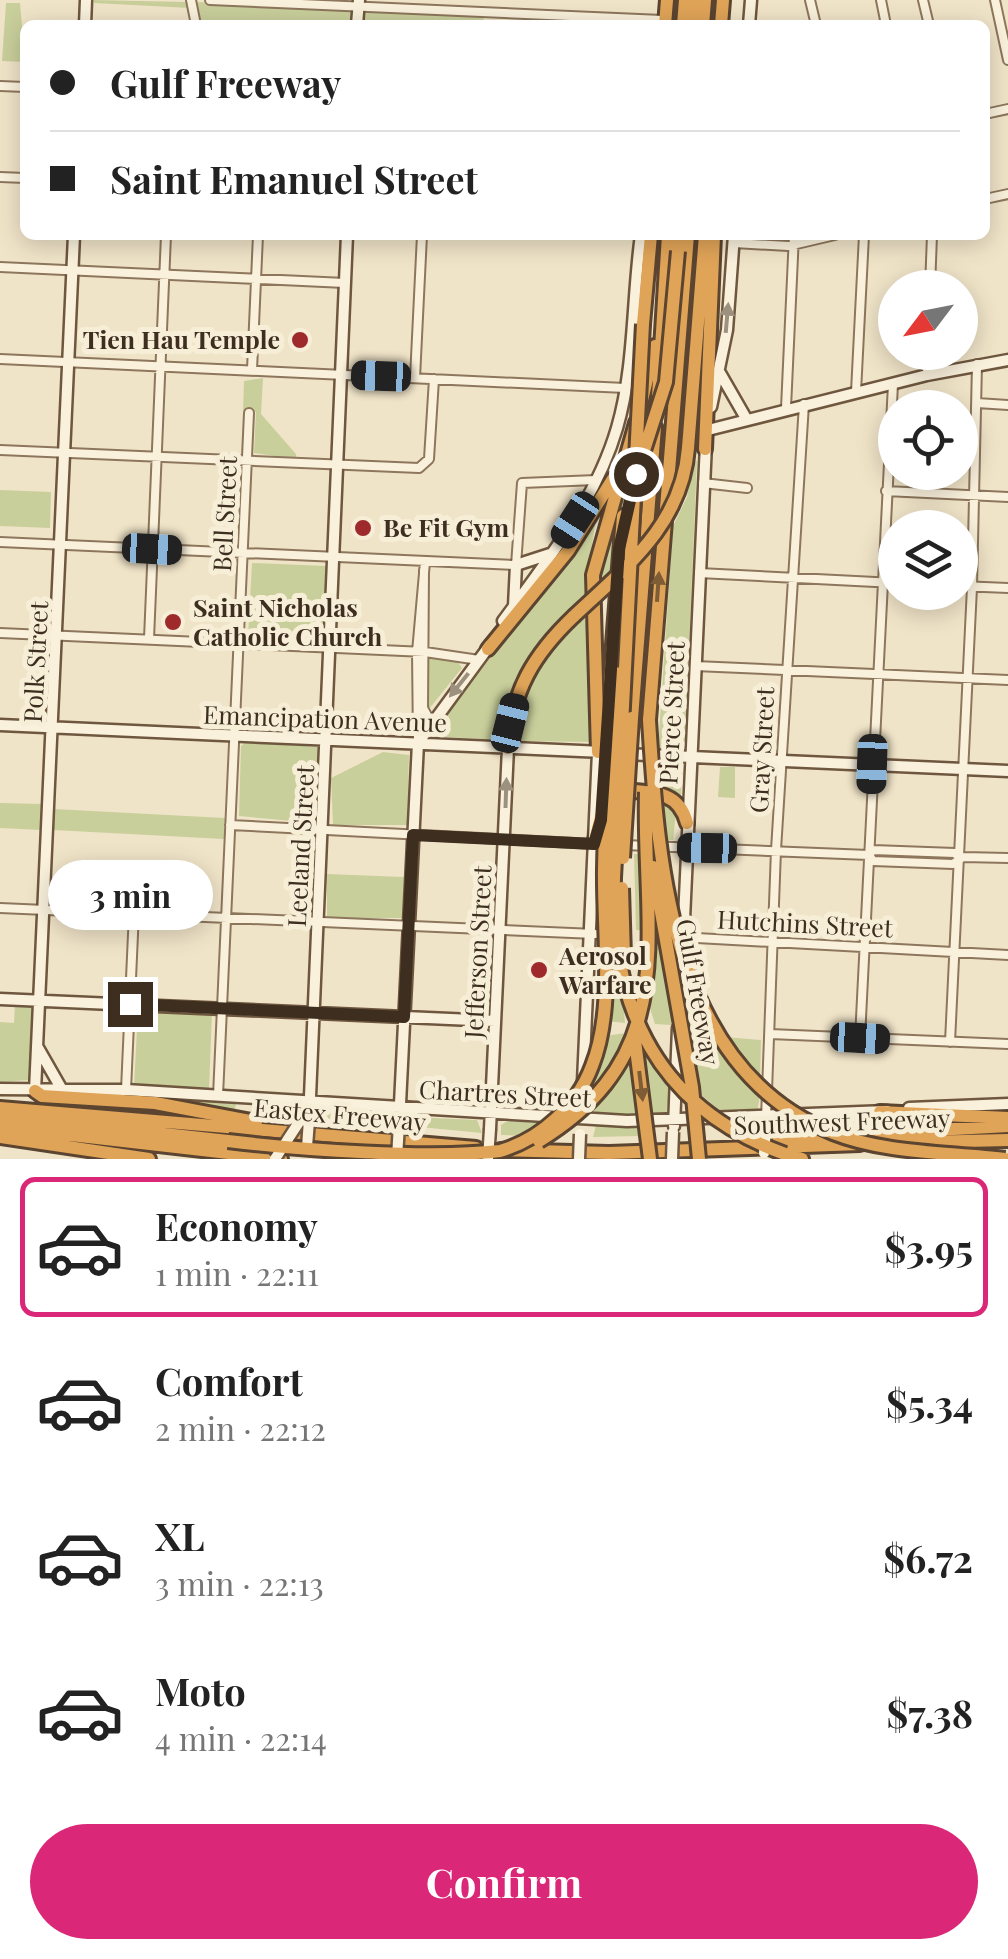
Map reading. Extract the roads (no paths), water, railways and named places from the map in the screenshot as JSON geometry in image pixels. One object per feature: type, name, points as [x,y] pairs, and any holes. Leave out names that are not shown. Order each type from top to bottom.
[{"type":"highway","points":[[651,240],[627,578],[613,909],[623,988],[646,1042],[688,1095],[745,1138],[802,1159]]},
{"type":"highway","points":[[650,1159],[622,920],[632,718],[668,240]]},
{"type":"highway","points":[[602,752],[624,516],[666,382],[679,240]]},
{"type":"highway","name":"Gulf Freeway","points":[[688,240],[646,781],[653,862],[692,1086],[698,1159]]},
{"type":"highway","points":[[508,748],[510,723],[525,674],[574,616],[665,525],[680,492],[688,448],[705,240]]},
{"type":"highway","points":[[705,449],[714,240]]},
{"type":"highway","points":[[594,844],[604,782],[593,575],[664,309]]},
{"type":"highway","points":[[484,654],[579,536],[626,455]]},
{"type":"highway","points":[[436,1158],[501,1150],[532,1136],[574,1100],[596,1054],[602,1020],[610,744],[627,578]]},
{"type":"highway","points":[[650,720],[657,833],[668,899],[705,1010],[738,1064],[782,1105],[835,1134],[900,1148],[1005,1159]]},
{"type":"highway","points":[[500,1159],[534,1144],[568,1121],[602,1086],[632,1037],[651,964],[646,781]]},
{"type":"highway","points":[[604,782],[609,790],[671,797],[683,808],[687,823]]},
{"type":"highway","points":[[34,1090],[42,1096],[155,1103],[327,1135]]},
{"type":"highway","name":"Eastex Freeway","points":[[0,1108],[278,1159]]},
{"type":"highway","points":[[880,1112],[1008,1118]]},
{"type":"highway","points":[[0,1116],[228,1142],[452,1159]]},
{"type":"highway","points":[[717,1148],[742,1141],[1008,1126]]},
{"type":"highway","name":"Eastex Freeway","points":[[0,1127],[327,1135],[543,1153],[675,1154]]},
{"type":"highway","points":[[0,1137],[149,1159]]},
{"type":"highway","name":"Southwest Freeway","points":[[675,1154],[717,1148],[1008,1140]]},
{"type":"main road","name":"Polk Street","points":[[34,1090],[74,240]]},
{"type":"main road","name":"Leeland Street","points":[[309,1102],[347,240]]},
{"type":"main road","points":[[397,1159],[418,743],[430,721],[484,654],[558,547],[596,480],[617,428],[625,388],[640,240]]},
{"type":"main road","name":"Pierce Street","points":[[675,1154],[685,848],[705,449],[720,372],[734,240]]},
{"type":"main road","points":[[978,364],[1008,360]]},
{"type":"main road","points":[[708,430],[950,370]]},
{"type":"main road","points":[[720,372],[747,420]]},
{"type":"main road","points":[[514,607],[516,565],[543,559],[558,547]]},
{"type":"main road","name":"Emancipation Avenue","points":[[0,725],[1008,771]]},
{"type":"main road","name":"Jefferson Street","points":[[488,1159],[508,748]]},
{"type":"main road","points":[[579,1159],[602,752]]},
{"type":"main road","points":[[0,998],[495,1021]]},
{"type":"main road","points":[[37,1046],[61,1088]]},
{"type":"main road","name":"Chartres Street","points":[[0,1089],[126,1090],[674,1127],[766,1124],[1008,1104]]},
{"type":"main road","points":[[307,1159],[309,1102]]},
{"type":"main road","points":[[278,1159],[306,1118]]},
{"type":"main road","name":"Gray Street","points":[[764,1159],[766,1124]]},
{"type":"street","points":[[210,0],[358,3],[605,20]]},
{"type":"street","points":[[994,0],[1004,25],[1008,60]]},
{"type":"street","points":[[149,639],[166,240]]},
{"type":"street","points":[[252,370],[258,240]]},
{"type":"street","points":[[415,378],[422,240]]},
{"type":"street","points":[[786,408],[794,240]]},
{"type":"street","points":[[856,392],[864,240]]},
{"type":"street","points":[[931,270],[932,240]]},
{"type":"street","points":[[0,267],[345,283]]},
{"type":"street","points":[[0,359],[625,388]]},
{"type":"street","points":[[927,370],[927,375]]},
{"type":"street","points":[[0,450],[414,469],[430,459],[434,379]]},
{"type":"street","points":[[885,510],[893,384]]},
{"type":"street","points":[[978,403],[1008,405]]},
{"type":"street","name":"Gray Street","points":[[766,1124],[776,850],[804,404]]},
{"type":"street","name":"Bell Street","points":[[218,1096],[249,413]]},
{"type":"street","points":[[0,542],[334,557],[424,566],[516,565],[520,486],[547,480],[596,480]]},
{"type":"street","points":[[703,483],[747,488]]},
{"type":"street","points":[[974,490],[974,510]]},
{"type":"street","points":[[886,491],[1008,497]]},
{"type":"street","points":[[418,743],[424,566]]},
{"type":"street","points":[[699,572],[878,583]]},
{"type":"street","points":[[978,587],[1008,588]]},
{"type":"street","points":[[860,1038],[880,610]]},
{"type":"street","points":[[950,1042],[970,610]]},
{"type":"street","points":[[0,633],[484,654]]},
{"type":"street","points":[[421,652],[422,708],[430,721]]},
{"type":"street","points":[[694,666],[1008,680]]},
{"type":"street","points":[[230,826],[869,855]]},
{"type":"street","points":[[869,855],[873,861],[953,864],[960,860],[1008,858]]},
{"type":"street","points":[[0,908],[627,936]]},
{"type":"street","points":[[126,1090],[134,912]]},
{"type":"street","name":"Hutchins Street","points":[[646,936],[1008,956]]},
{"type":"street","points":[[770,1034],[1008,1044]]},
{"type":"place","name":"Tien Hau Temple","points":[[300,340]]},
{"type":"place","name":"Be Fit Gym","points":[[363,528]]},
{"type":"place","name":"Saint Nicholas Catholic Church","points":[[173,622]]},
{"type":"place","name":"Aerosol Warfare","points":[[539,970]]}]
